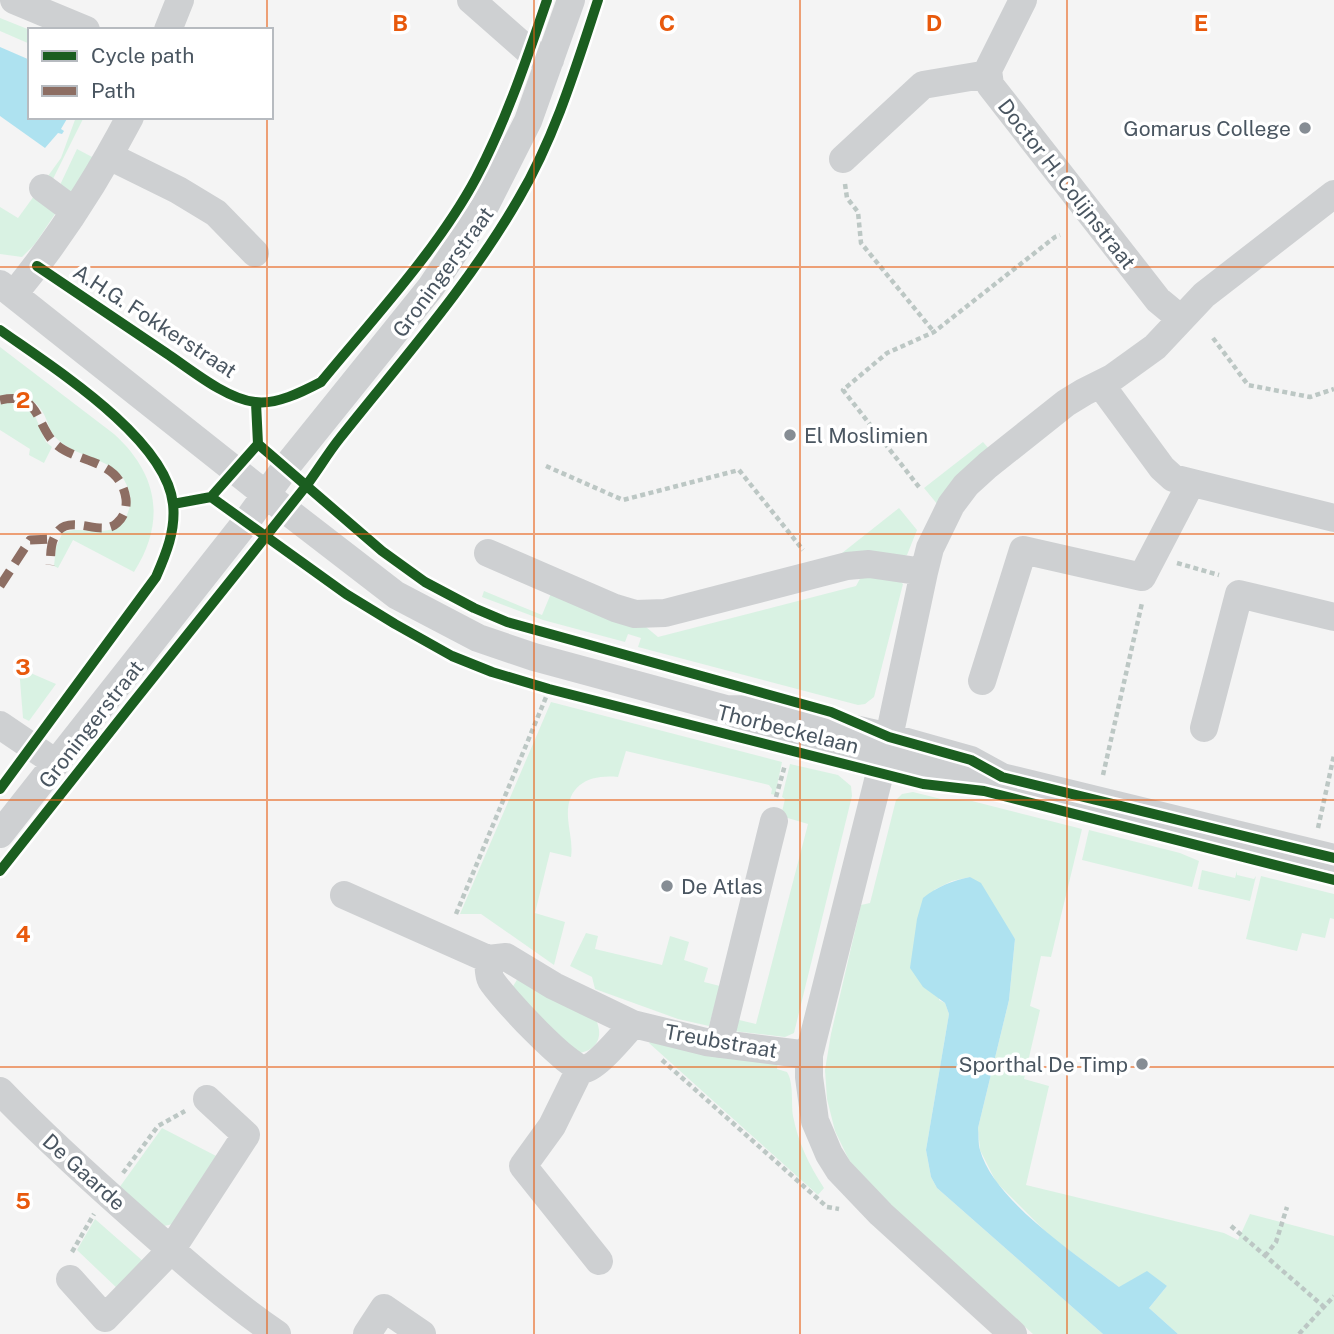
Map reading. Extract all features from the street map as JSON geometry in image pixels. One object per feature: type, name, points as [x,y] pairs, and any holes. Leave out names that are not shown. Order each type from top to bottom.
[{"type":"street","points":[[14,0],[81,28]]},
{"type":"street","points":[[168,28],[180,0]]},
{"type":"street","points":[[471,0],[530,52],[550,60]]},
{"type":"street","name":"Groningerstraat","points":[[0,834],[246,522],[265,494],[432,287],[485,206],[528,121],[571,0]]},
{"type":"street","name":"Doctor H. Colijnstraat","points":[[1023,0],[988,70],[990,85],[1158,300],[1181,319]]},
{"type":"street","points":[[843,159],[923,85],[988,74]]},
{"type":"street","points":[[129,119],[110,156],[74,211],[7,289],[265,494]]},
{"type":"street","points":[[110,156],[178,190],[216,213],[255,253]]},
{"type":"street","points":[[43,188],[74,211]]},
{"type":"street","points":[[1013,1334],[881,1214],[839,1170],[821,1138],[811,1098],[809,1055],[886,748],[924,572],[939,525],[967,485],[1066,403],[1101,385],[1156,347],[1204,295],[1334,194]]},
{"type":"street","points":[[1101,385],[1162,468],[1173,478],[1334,517]]},
{"type":"street","points":[[982,681],[1023,550],[1147,567],[1191,483]]},
{"type":"street","name":"Thorbeckelaan","points":[[265,494],[396,595],[478,638],[534,657],[726,709],[772,710],[886,748],[971,760],[1002,777],[1334,858]]},
{"type":"street","points":[[488,553],[615,608],[648,614],[666,613],[847,566],[869,564],[924,572]]},
{"type":"street","points":[[1204,728],[1239,594],[1334,617]]},
{"type":"street","points":[[0,725],[56,763]]},
{"type":"street","points":[[719,1044],[774,821]]},
{"type":"street","name":"Treubstraat","points":[[344,895],[488,959],[506,957],[554,986],[633,1024],[719,1044],[809,1055]]},
{"type":"street","points":[[488,959],[489,978],[504,997],[563,1058],[580,1069],[587,1069],[595,1063],[633,1024]]},
{"type":"street","points":[[580,1069],[552,1126],[523,1166],[599,1261]]},
{"type":"street","name":"De Gaarde","points":[[0,1091],[65,1157],[171,1250],[250,1316],[276,1334]]},
{"type":"street","points":[[70,1279],[105,1318],[171,1250],[246,1135],[207,1099]]},
{"type":"street","points":[[367,1334],[384,1308],[422,1334]]},
{"type":"path","points":[[843,159],[847,198],[858,212],[861,243],[934,332]]},
{"type":"path","points":[[919,487],[843,390],[887,353],[934,332],[1060,235]]},
{"type":"path","points":[[1213,338],[1248,385],[1310,397],[1334,389]]},
{"type":"path","points":[[545,466],[623,500],[739,470],[814,563],[818,574]]},
{"type":"path","points":[[1103,776],[1142,606],[1147,567],[1225,576],[1239,594]]},
{"type":"path","points":[[444,941],[549,689]]},
{"type":"path","points":[[1317,828],[1334,755]]},
{"type":"path","points":[[774,821],[772,811],[787,757]]},
{"type":"path","points":[[633,1024],[647,1047],[827,1207],[881,1214]]},
{"type":"path","points":[[1265,1256],[1276,1242],[1287,1207]]},
{"type":"path","points":[[1231,1226],[1324,1306]]},
{"type":"path","points":[[1299,1334],[1334,1296]]},
{"type":"green space","points":[[0,18],[28,29],[28,43],[0,31]]},
{"type":"green space","points":[[75,119],[83,119],[53,179],[48,176],[61,158]]},
{"type":"green space","points":[[77,149],[94,158],[72,193],[60,185]]},
{"type":"green space","points":[[34,196],[57,211],[35,244],[22,257],[0,254],[0,207],[18,218]]},
{"type":"green space","points":[[0,347],[114,434],[140,465],[148,481],[154,516],[151,534],[134,572],[73,540],[58,568],[54,566],[56,547],[63,532],[114,528],[121,524],[127,514],[130,494],[117,471],[57,439],[34,402],[17,395],[0,396]]},
{"type":"green space","points":[[8,402],[33,411],[46,442],[52,447],[44,463],[29,455],[30,449],[0,430],[0,404]]},
{"type":"green space","points":[[983,442],[990,450],[938,505],[924,488]]},
{"type":"green space","points":[[899,508],[917,530],[907,555],[837,557]]},
{"type":"green space","points":[[862,575],[898,579],[903,584],[874,697],[865,704],[858,705],[638,647],[641,638],[628,634],[625,642],[543,620],[482,597],[484,591],[542,615],[552,591],[646,627],[658,637],[856,586]]},
{"type":"green space","points":[[19,668],[56,684],[29,721],[23,718]]},
{"type":"green space","points":[[551,702],[782,762],[775,795],[771,794],[769,785],[626,751],[618,777],[598,778],[581,784],[571,797],[568,807],[571,857],[550,852],[535,913],[565,922],[554,965],[481,914],[460,914]]},
{"type":"green space","points":[[790,764],[838,775],[851,786],[852,796],[794,1033],[785,1037],[733,1031],[735,1019],[756,1024],[808,824],[781,816],[785,799],[782,797]]},
{"type":"green space","points":[[913,792],[941,799],[972,801],[1082,829],[1051,957],[1041,956],[1030,1006],[1040,1010],[1024,1079],[1049,1086],[1026,1185],[1224,1233],[1238,1240],[1250,1214],[1334,1236],[1334,1334],[1178,1334],[1149,1308],[1167,1286],[1119,1287],[1051,1237],[996,1182],[980,1150],[978,1128],[1009,1000],[1015,939],[970,877],[952,881],[934,890],[939,1000],[945,1003],[949,1014],[926,1150],[931,1177],[937,1188],[1103,1334],[1033,1334],[878,1196],[849,1160],[835,1131],[827,1099],[825,1070],[831,1034],[861,905],[870,903],[896,800],[902,794]]},
{"type":"green space","points":[[1089,830],[1180,853],[1199,861],[1192,887],[1082,860]]},
{"type":"green space","points":[[1202,870],[1235,878],[1237,871],[1237,875],[1254,879],[1256,876],[1250,901],[1198,889]]},
{"type":"green space","points":[[1261,876],[1334,894],[1334,919],[1330,918],[1325,938],[1302,933],[1297,951],[1246,939]]},
{"type":"green space","points":[[586,933],[598,936],[595,949],[662,965],[670,936],[689,942],[684,960],[708,968],[704,982],[720,986],[709,1026],[678,1019],[595,989],[592,977],[570,966]]},
{"type":"green space","points":[[518,978],[596,1020],[599,1033],[596,1044],[587,1051],[573,1053],[512,988]]},
{"type":"green space","points":[[654,1038],[778,1061],[777,1069],[787,1072],[789,1077],[793,1116],[801,1144],[824,1188],[818,1195],[649,1043]]},
{"type":"green space","points":[[162,1128],[220,1158],[173,1224],[164,1226],[119,1188]]},
{"type":"green space","points":[[95,1219],[144,1262],[119,1290],[77,1250]]},
{"type":"water","points":[[0,47],[28,59],[28,119],[67,119],[61,129],[64,131],[62,134],[58,133],[45,148],[0,116]]},
{"type":"water","points":[[970,877],[981,883],[1015,939],[1009,1000],[978,1128],[979,1148],[988,1169],[1019,1208],[1119,1287],[1147,1271],[1167,1286],[1149,1308],[1178,1334],[1103,1334],[937,1188],[931,1177],[926,1150],[949,1014],[945,1003],[923,987],[910,968],[923,898],[945,884]]},
{"type":"marked path","points":[[0,400],[19,399],[26,402],[35,411],[55,444],[103,466],[121,484],[126,499],[123,515],[110,527],[75,525],[59,530],[52,544],[50,565]]},
{"type":"marked path","points":[[0,586],[30,540],[53,539]]},
{"type":"cycle path","name":"A.H.G. Fokkerstraat","points":[[37,266],[197,375],[244,400],[272,402],[321,382],[424,257],[461,205],[506,113],[547,0]]},
{"type":"cycle path","points":[[0,871],[306,486],[479,261],[519,198],[543,151],[564,101],[598,0]]},
{"type":"cycle path","points":[[0,330],[76,384],[129,430],[150,454],[166,479],[174,514],[169,542],[156,577],[0,789]]},
{"type":"cycle path","points":[[173,504],[211,497],[258,444],[256,403]]},
{"type":"cycle path","points":[[258,444],[382,551],[425,582],[507,622],[831,712],[889,737],[971,760],[1002,777],[1334,858]]},
{"type":"cycle path","points":[[211,497],[346,594],[452,656],[492,672],[549,689],[923,784],[984,791],[1334,880]]},
{"type":"place","name":"Gomarus College","points":[[1305,128]]},
{"type":"place","name":"El Moslimien","points":[[790,435]]},
{"type":"place","name":"De Atlas","points":[[667,886]]},
{"type":"place","name":"Sporthal De Timp","points":[[1142,1064]]}]
